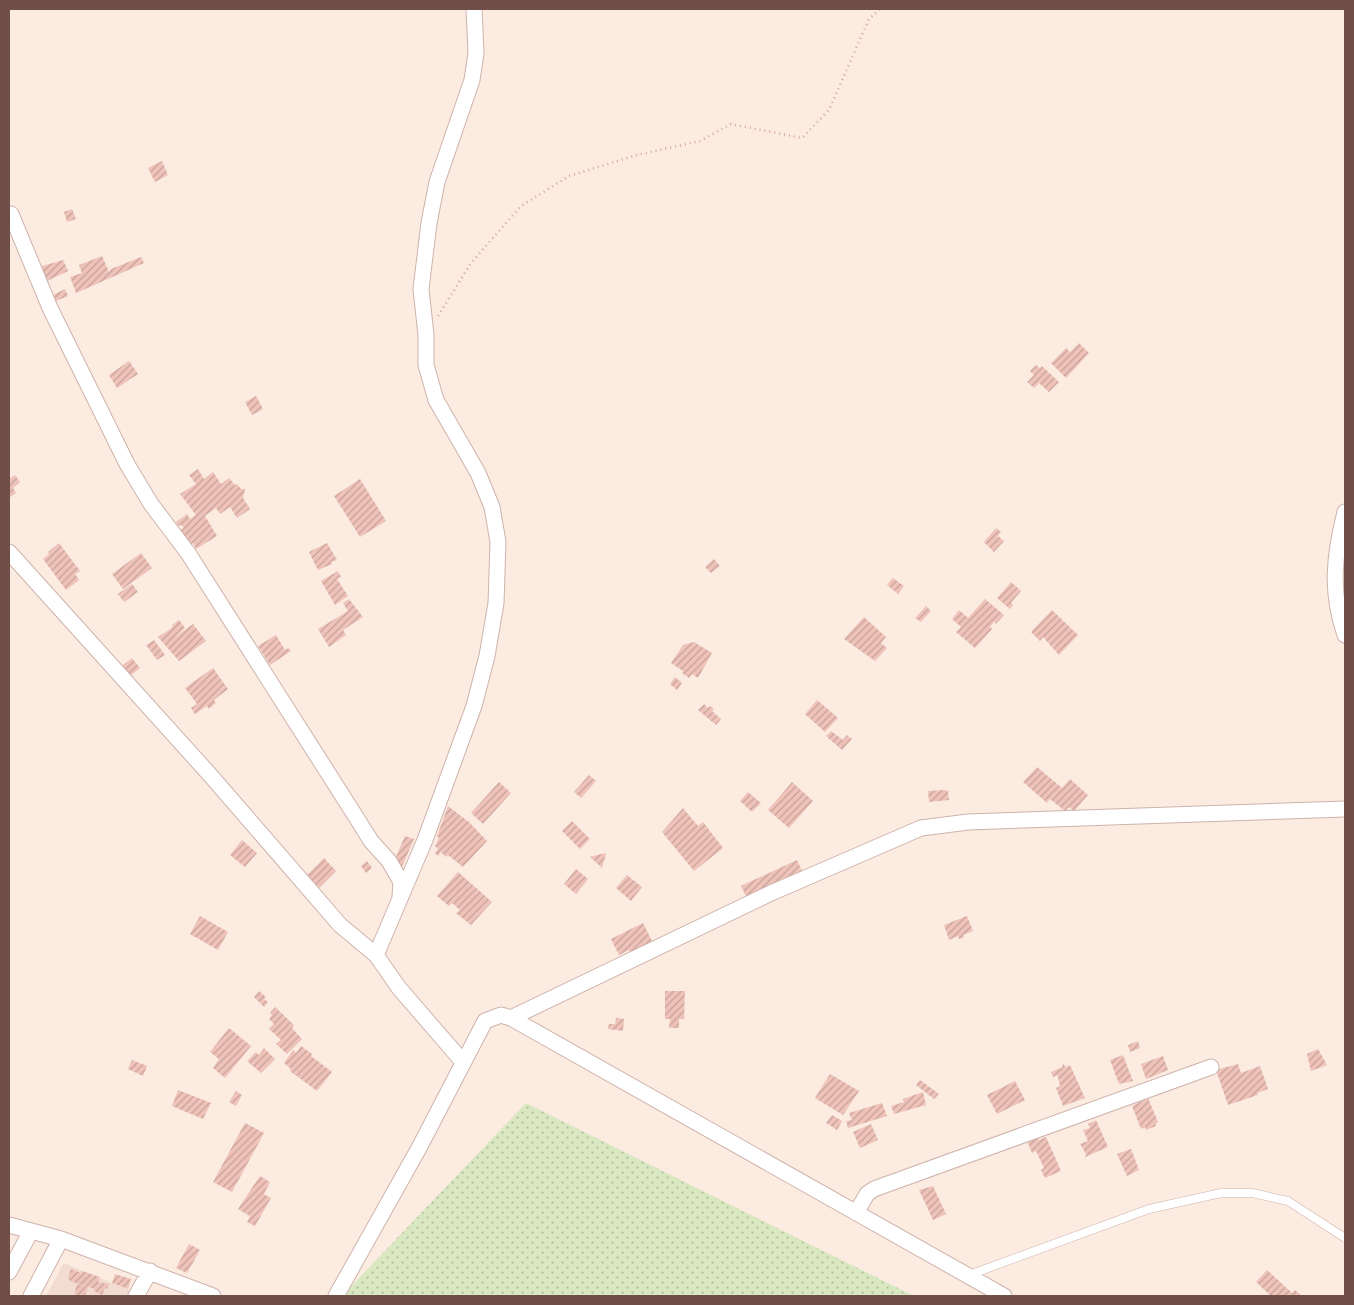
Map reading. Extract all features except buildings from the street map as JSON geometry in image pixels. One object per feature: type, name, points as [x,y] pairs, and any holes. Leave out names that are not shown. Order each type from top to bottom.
[{"type":"street","points":[[376,954],[425,840],[474,706],[487,656],[496,603],[498,542],[492,507],[478,474],[436,400],[426,366],[426,335],[421,289],[429,223],[437,182],[472,80],[476,53],[474,9]]},
{"type":"street","points":[[11,214],[50,308],[128,464],[151,504],[188,553],[366,833],[389,861],[401,882],[400,901]]},
{"type":"street","points":[[1345,512],[1336,546],[1335,592],[1345,635]]},
{"type":"street","points":[[9,552],[210,776],[340,925],[376,954],[399,988],[463,1062]]},
{"type":"street","points":[[511,1018],[771,893],[920,828],[968,822],[1345,809]]},
{"type":"street","points":[[336,1296],[485,1022],[501,1015],[511,1018],[1004,1296]]},
{"type":"street","points":[[856,1213],[867,1194],[874,1189],[1212,1067]]},
{"type":"street","points":[[9,1225],[60,1239],[213,1296]]},
{"type":"street","points":[[9,1272],[31,1232]]},
{"type":"street","points":[[31,1296],[60,1239]]},
{"type":"street","points":[[136,1296],[150,1272]]},
{"type":"lane","points":[[967,1276],[1149,1209],[1220,1193],[1252,1193],[1288,1201],[1345,1238]]},
{"type":"path","points":[[426,335],[471,263],[521,206],[569,176],[637,155],[700,141],[731,124],[802,138],[829,110],[869,19],[880,9]]},
{"type":"shaded area","points":[[64,1263],[143,1296],[46,1296]]},
{"type":"green space","points":[[526,1103],[914,1296],[342,1296]]}]
